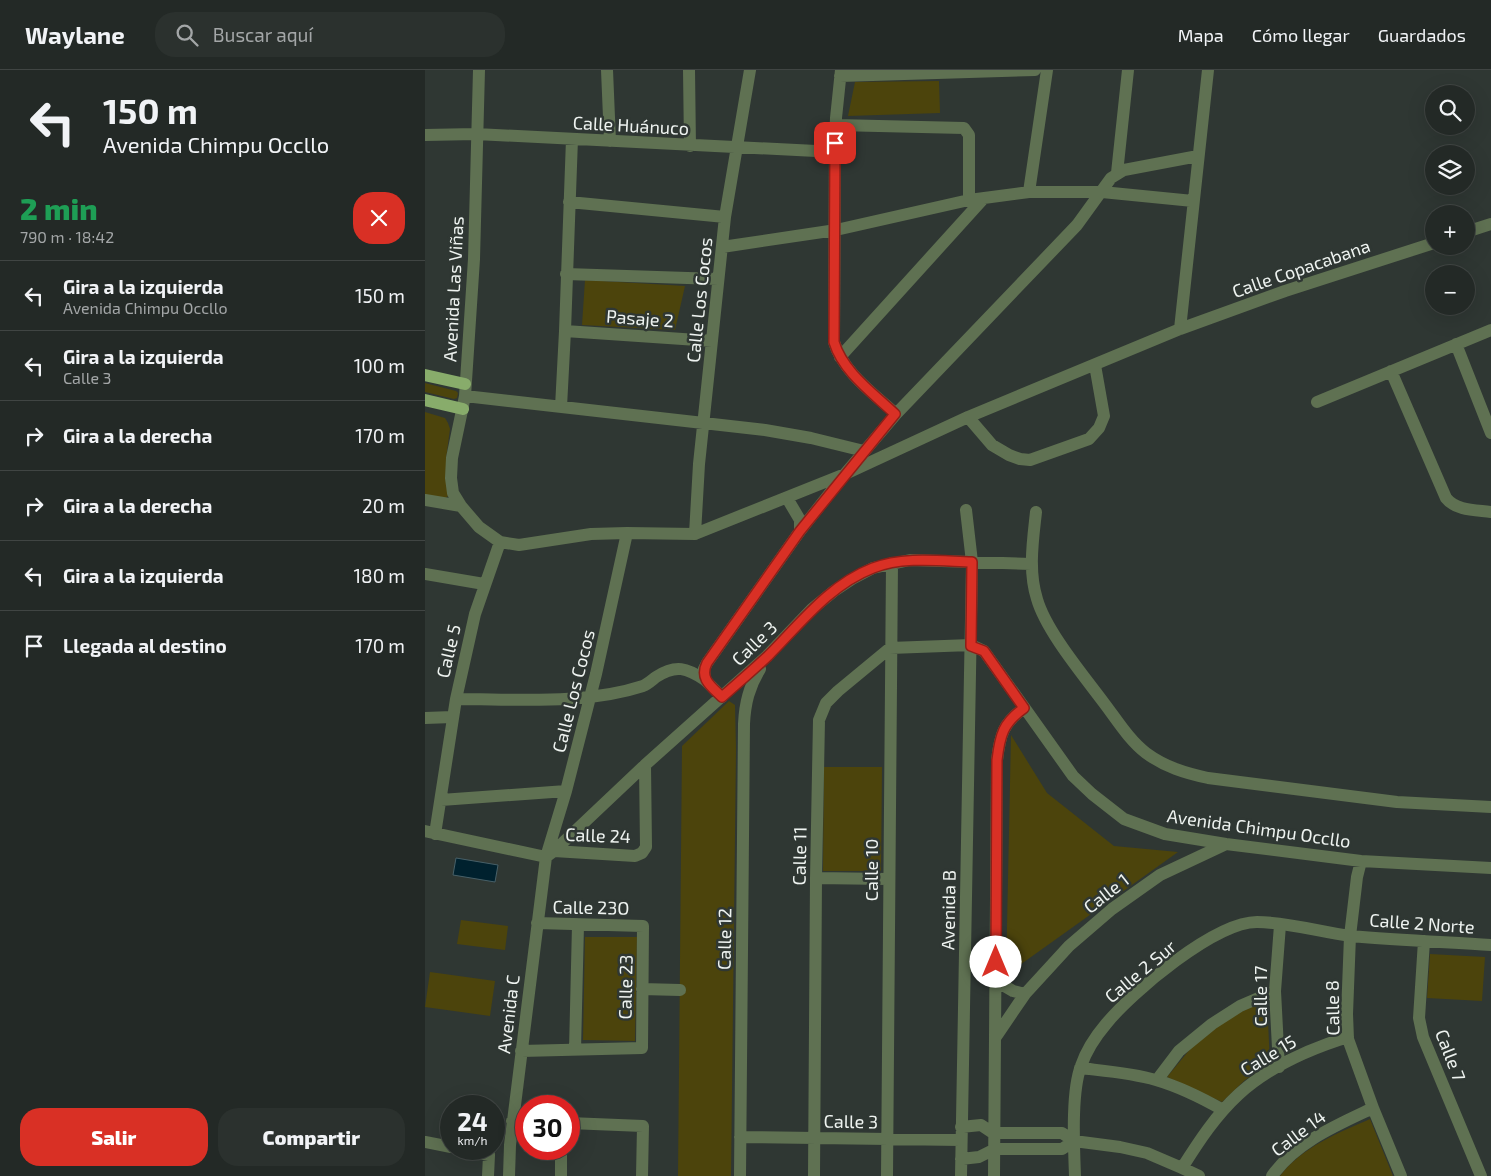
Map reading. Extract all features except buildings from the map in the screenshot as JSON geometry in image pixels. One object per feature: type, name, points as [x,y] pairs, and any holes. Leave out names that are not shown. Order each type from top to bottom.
[{"type":"main road","points":[[425,374],[465,390]]},
{"type":"main road","points":[[425,400],[463,409]]},
{"type":"street","name":"Avenida Las Viñas","points":[[479,70],[474,259],[465,390],[463,409],[452,458],[451,478],[453,493],[461,506],[479,527],[500,542]]},
{"type":"street","points":[[607,70],[610,141]]},
{"type":"street","points":[[689,70],[690,146]]},
{"type":"street","name":"Calle Los Cocos","points":[[695,534],[703,423],[725,217],[750,70]]},
{"type":"street","points":[[895,414],[858,380],[839,357],[834,342],[836,125],[841,73],[1035,70]]},
{"type":"street","points":[[1029,192],[1047,70]]},
{"type":"street","points":[[1117,173],[1128,70]]},
{"type":"street","points":[[1180,329],[1208,70]]},
{"type":"street","points":[[836,125],[964,128],[969,135],[969,200]]},
{"type":"street","name":"Calle Huánuco","points":[[425,135],[476,134],[836,152]]},
{"type":"street","points":[[561,407],[572,139]]},
{"type":"street","points":[[705,680],[704,669],[707,663],[800,531],[845,474],[895,414],[1077,225],[1111,178],[1124,170],[1198,156]]},
{"type":"street","points":[[722,247],[836,230],[969,200],[1029,192],[1102,192],[1193,202]]},
{"type":"street","points":[[839,357],[984,198]]},
{"type":"street","points":[[569,202],[725,217]]},
{"type":"street","points":[[1475,230],[1490,228]]},
{"type":"street","name":"Calle Copacabana","points":[[695,534],[845,474],[968,418],[1180,329],[1285,291],[1425,246]]},
{"type":"street","points":[[566,274],[718,279]]},
{"type":"street","points":[[1317,402],[1491,330]]},
{"type":"street","name":"Pasaje 2","points":[[565,331],[712,341]]},
{"type":"street","points":[[1456,344],[1491,433]]},
{"type":"street","points":[[968,418],[992,445],[1020,459],[1031,460],[1089,439],[1099,428],[1104,416],[1095,365]]},
{"type":"street","points":[[1391,371],[1446,498],[1451,504],[1458,507],[1491,512]]},
{"type":"street","points":[[465,390],[561,407],[784,433],[864,451]]},
{"type":"street","points":[[787,498],[800,520],[800,531]]},
{"type":"street","points":[[425,500],[461,506]]},
{"type":"street","points":[[890,648],[971,646],[972,562],[966,510]]},
{"type":"street","points":[[1036,512],[1031,564],[1037,599],[1048,624],[1075,664],[1129,736],[1144,752],[1161,763],[1183,773],[1208,778],[1397,802],[1491,807]]},
{"type":"street","name":"Calle Los Cocos","points":[[550,854],[596,674],[627,533]]},
{"type":"street","points":[[500,542],[519,545],[591,534],[695,534]]},
{"type":"street","name":"Calle 5","points":[[430,832],[441,800],[455,699],[475,614],[500,542]]},
{"type":"street","name":"Calle 3","points":[[550,854],[726,694],[767,656],[812,609],[834,591],[873,568],[910,560],[1031,564]]},
{"type":"street","name":"Calle 10","points":[[887,1176],[892,563]]},
{"type":"street","points":[[425,574],[484,584]]},
{"type":"street","name":"Avenida Chimpu Occllo","points":[[971,646],[984,651],[1073,776],[1091,794],[1124,819],[1165,834],[1227,844],[1361,861],[1491,868]]},
{"type":"street","name":"Avenida B","points":[[961,1176],[971,646]]},
{"type":"street","name":"Calle 11","points":[[814,1176],[819,720],[826,703],[890,648]]},
{"type":"street","name":"Calle 12","points":[[740,1176],[745,702],[752,682],[767,656]]},
{"type":"street","points":[[455,699],[589,698],[646,685],[670,670],[683,668],[693,672],[726,694],[745,702]]},
{"type":"street","points":[[994,1176],[997,760],[1003,729],[1011,717],[1024,708]]},
{"type":"street","points":[[425,718],[452,717]]},
{"type":"street","name":"Calle 24","points":[[550,854],[635,856],[641,853],[646,847],[645,766]]},
{"type":"street","points":[[441,800],[566,790]]},
{"type":"street","points":[[430,832],[550,854]]},
{"type":"street","name":"Calle 1","points":[[995,1038],[1025,994],[1069,946],[1112,909],[1160,875],[1227,844]]},
{"type":"street","name":"Avenida C","points":[[509,1176],[509,1145],[537,923],[550,854]]},
{"type":"street","name":"Calle 8","points":[[1361,861],[1357,877],[1350,936],[1348,1037],[1373,1108],[1401,1176]]},
{"type":"street","points":[[816,878],[888,879]]},
{"type":"street","name":"Calle 2 Sur","points":[[1075,1176],[1076,1092],[1080,1068],[1091,1044],[1107,1023],[1146,985],[1177,960],[1208,939],[1235,926],[1257,922],[1350,936]]},
{"type":"street","name":"Calle 23O","points":[[537,923],[643,926]]},
{"type":"street","points":[[521,1051],[575,1050],[578,925]]},
{"type":"street","name":"Calle 17","points":[[1279,925],[1275,991],[1279,1067]]},
{"type":"street","name":"Calle 23","points":[[575,1050],[642,1048],[643,926]]},
{"type":"street","name":"Calle 2 Norte","points":[[1350,936],[1491,945]]},
{"type":"street","name":"Calle 7","points":[[1424,941],[1419,1018],[1423,1037],[1481,1176]]},
{"type":"street","points":[[996,981],[1013,991],[1025,994]]},
{"type":"street","points":[[643,990],[680,990]]},
{"type":"street","points":[[1157,1080],[1179,1052],[1212,1024],[1240,1006],[1275,991]]},
{"type":"street","name":"Calle 15","points":[[1182,1168],[1203,1134],[1237,1095],[1254,1081],[1319,1046],[1348,1037]]},
{"type":"street","points":[[1080,1068],[1129,1074],[1157,1080],[1199,1095],[1223,1110]]},
{"type":"street","name":"Calle 14","points":[[1272,1176],[1300,1148],[1327,1129],[1373,1108]]},
{"type":"street","points":[[580,1123],[643,1126],[642,1176]]},
{"type":"street","name":"Calle 3","points":[[740,1137],[887,1139],[961,1133],[981,1125],[993,1133],[1062,1133],[1074,1141],[1120,1147],[1147,1154],[1199,1176]]},
{"type":"street","name":"Calle 3","points":[[961,1159],[979,1157],[995,1149],[1062,1149],[1074,1141]]},
{"type":"street","points":[[425,1142],[440,1145]]},
{"type":"street","points":[[489,1160],[489,1176]]},
{"type":"street","points":[[561,1160],[561,1176]]},
{"type":"shaded area","points":[[939,81],[940,113],[848,116],[855,82]]},
{"type":"shaded area","points":[[585,280],[685,286],[675,330],[582,325]]},
{"type":"shaded area","points":[[425,383],[456,391],[458,393],[457,398],[454,399],[425,392]]},
{"type":"shaded area","points":[[425,412],[445,418],[450,429],[446,459],[448,496],[444,500],[425,496]]},
{"type":"shaded area","points":[[729,701],[735,705],[736,749],[731,1176],[678,1176],[682,746]]},
{"type":"shaded area","points":[[1011,735],[1047,793],[1114,846],[1178,852],[1006,975]]},
{"type":"shaded area","points":[[824,767],[882,767],[881,871],[823,871]]},
{"type":"shaded area","points":[[461,920],[508,926],[505,950],[457,944]]},
{"type":"shaded area","points":[[585,937],[637,937],[635,1041],[583,1040]]},
{"type":"shaded area","points":[[1430,954],[1485,957],[1482,1001],[1427,998]]},
{"type":"shaded area","points":[[430,972],[495,981],[490,1016],[425,1007]]},
{"type":"shaded area","points":[[1267,1000],[1270,1064],[1245,1080],[1222,1102],[1167,1077],[1191,1048],[1230,1017]]},
{"type":"shaded area","points":[[1370,1119],[1393,1176],[1280,1176],[1299,1157],[1321,1142]]},
{"type":"water","points":[[456,858],[498,865],[495,882],[453,875]]},
{"type":"route","points":[[835,143],[834,342],[838,355],[858,380],[895,414],[800,531],[707,663],[704,669],[705,680],[722,697],[767,656],[812,609],[834,591],[873,568],[910,560],[972,562],[971,646],[984,651],[1024,708],[1011,717],[1003,729],[997,760],[996,962]]}]
